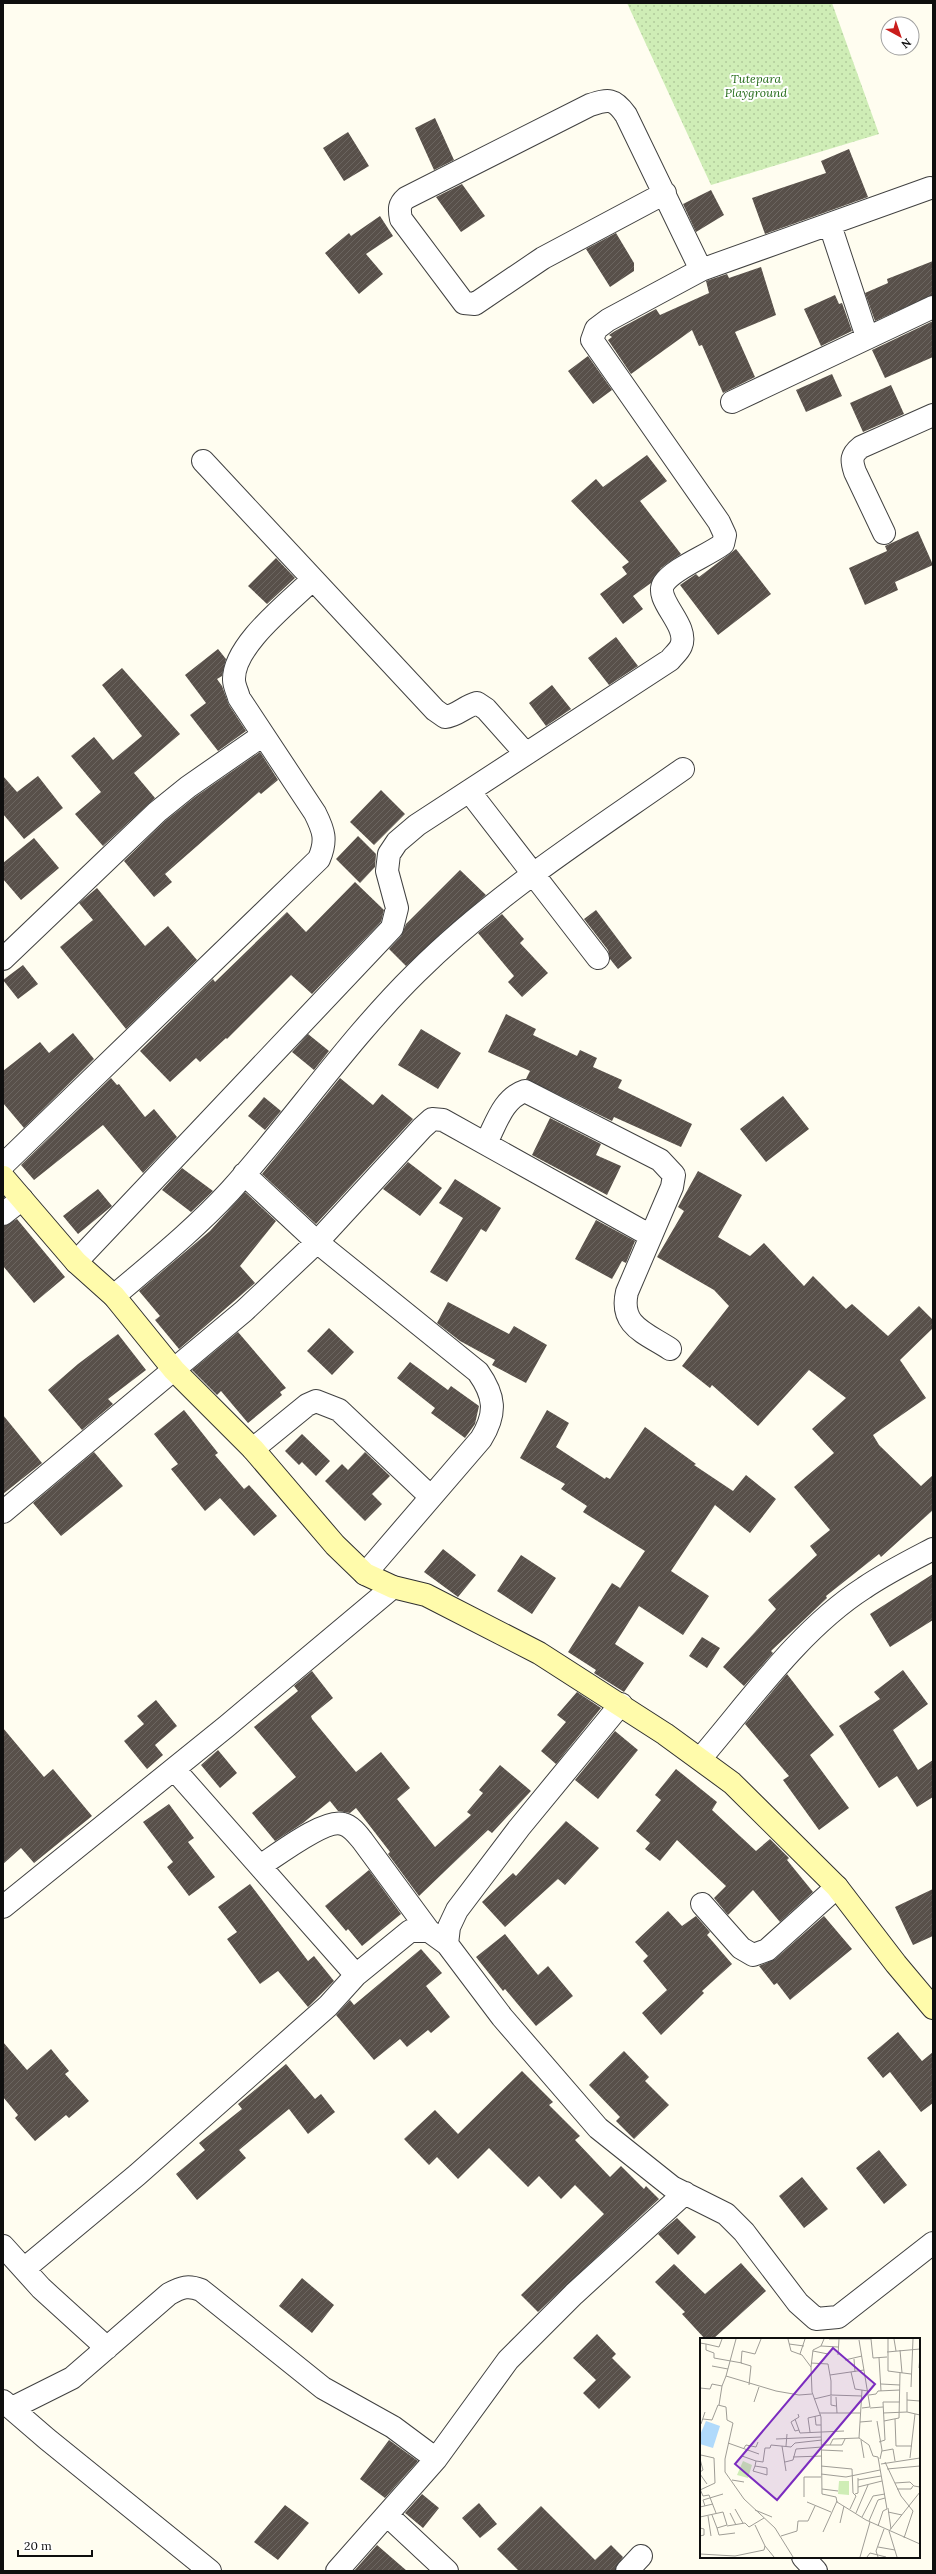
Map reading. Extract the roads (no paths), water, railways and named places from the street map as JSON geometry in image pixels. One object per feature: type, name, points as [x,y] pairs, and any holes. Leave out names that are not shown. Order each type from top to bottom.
[{"type":"street","points":[[665,193],[543,258],[475,304],[464,303],[401,218],[399,210],[401,202],[406,198],[471,163],[590,105],[606,100],[618,104],[626,115],[665,193],[701,270]]},
{"type":"street","points":[[76,1262],[392,928],[397,908],[387,870],[389,854],[397,842],[417,825],[670,660],[681,646],[683,633],[662,594],[663,584],[674,573],[723,544],[724,535],[719,522],[592,340],[596,330],[608,320],[701,270],[930,188]]},
{"type":"street","points":[[830,225],[867,337]]},
{"type":"street","points":[[732,402],[933,307]]},
{"type":"street","points":[[884,533],[851,462],[854,453],[861,447],[933,415]]},
{"type":"street","points":[[203,461],[435,710],[445,717],[453,716],[466,706],[477,703],[486,709],[526,754]]},
{"type":"street","points":[[3,1165],[318,859],[325,846],[325,832],[315,813],[239,698],[234,680],[240,659],[249,642],[313,579]]},
{"type":"street","points":[[3,959],[157,812],[188,787],[264,735]]},
{"type":"street","points":[[114,1296],[192,1230],[244,1174],[380,1010],[416,972],[461,931],[533,874],[683,769]]},
{"type":"street","points":[[469,791],[598,958]]},
{"type":"street","points":[[486,1144],[507,1103],[514,1094],[525,1091],[660,1160],[674,1175],[672,1187],[624,1304],[626,1314],[633,1326],[670,1349]]},
{"type":"street","points":[[3,1512],[244,1311],[317,1242],[418,1131],[432,1119],[444,1120],[651,1236]]},
{"type":"street","points":[[244,1174],[317,1242],[478,1372],[487,1385],[492,1400],[490,1424],[481,1439],[365,1574]]},
{"type":"street","points":[[3,1177],[76,1262],[114,1296],[174,1370],[253,1449],[335,1545],[365,1574],[393,1586],[426,1595],[539,1654],[621,1704],[732,1783],[838,1887],[896,1964],[933,2008]]},
{"type":"street","points":[[3,1214],[22,1199]]},
{"type":"street","points":[[253,1449],[306,1405],[316,1401],[322,1402],[338,1410],[431,1497]]},
{"type":"street","points":[[700,1759],[797,1647],[826,1617],[863,1588],[933,1549]]},
{"type":"street","points":[[3,1906],[174,1769],[393,1586]]},
{"type":"street","points":[[438,1938],[449,1927],[457,1910],[519,1828],[621,1704]]},
{"type":"street","points":[[174,1769],[356,1975]]},
{"type":"street","points":[[260,1866],[316,1831],[330,1824],[343,1823],[354,1830],[502,2017],[598,2128],[667,2183],[726,2214],[744,2232],[798,2303],[816,2319],[838,2317],[933,2243]]},
{"type":"street","points":[[702,1904],[741,1948],[753,1955],[767,1950],[838,1887]]},
{"type":"street","points":[[24,2269],[137,2175],[301,2031],[346,1988],[356,1975],[410,1931],[438,1938]]},
{"type":"street","points":[[337,2571],[436,2459],[513,2354],[584,2284],[685,2193]]},
{"type":"street","points":[[3,2246],[41,2288],[107,2348]]},
{"type":"street","points":[[210,2571],[7,2404],[72,2378],[169,2294],[182,2287],[191,2286],[201,2290],[323,2388],[393,2427],[436,2459]]},
{"type":"street","points":[[386,2515],[447,2571]]},
{"type":"street","points":[[805,2558],[816,2571]]},
{"type":"park label","name":"Tutepara Playground","points":[[756,86]]}]
